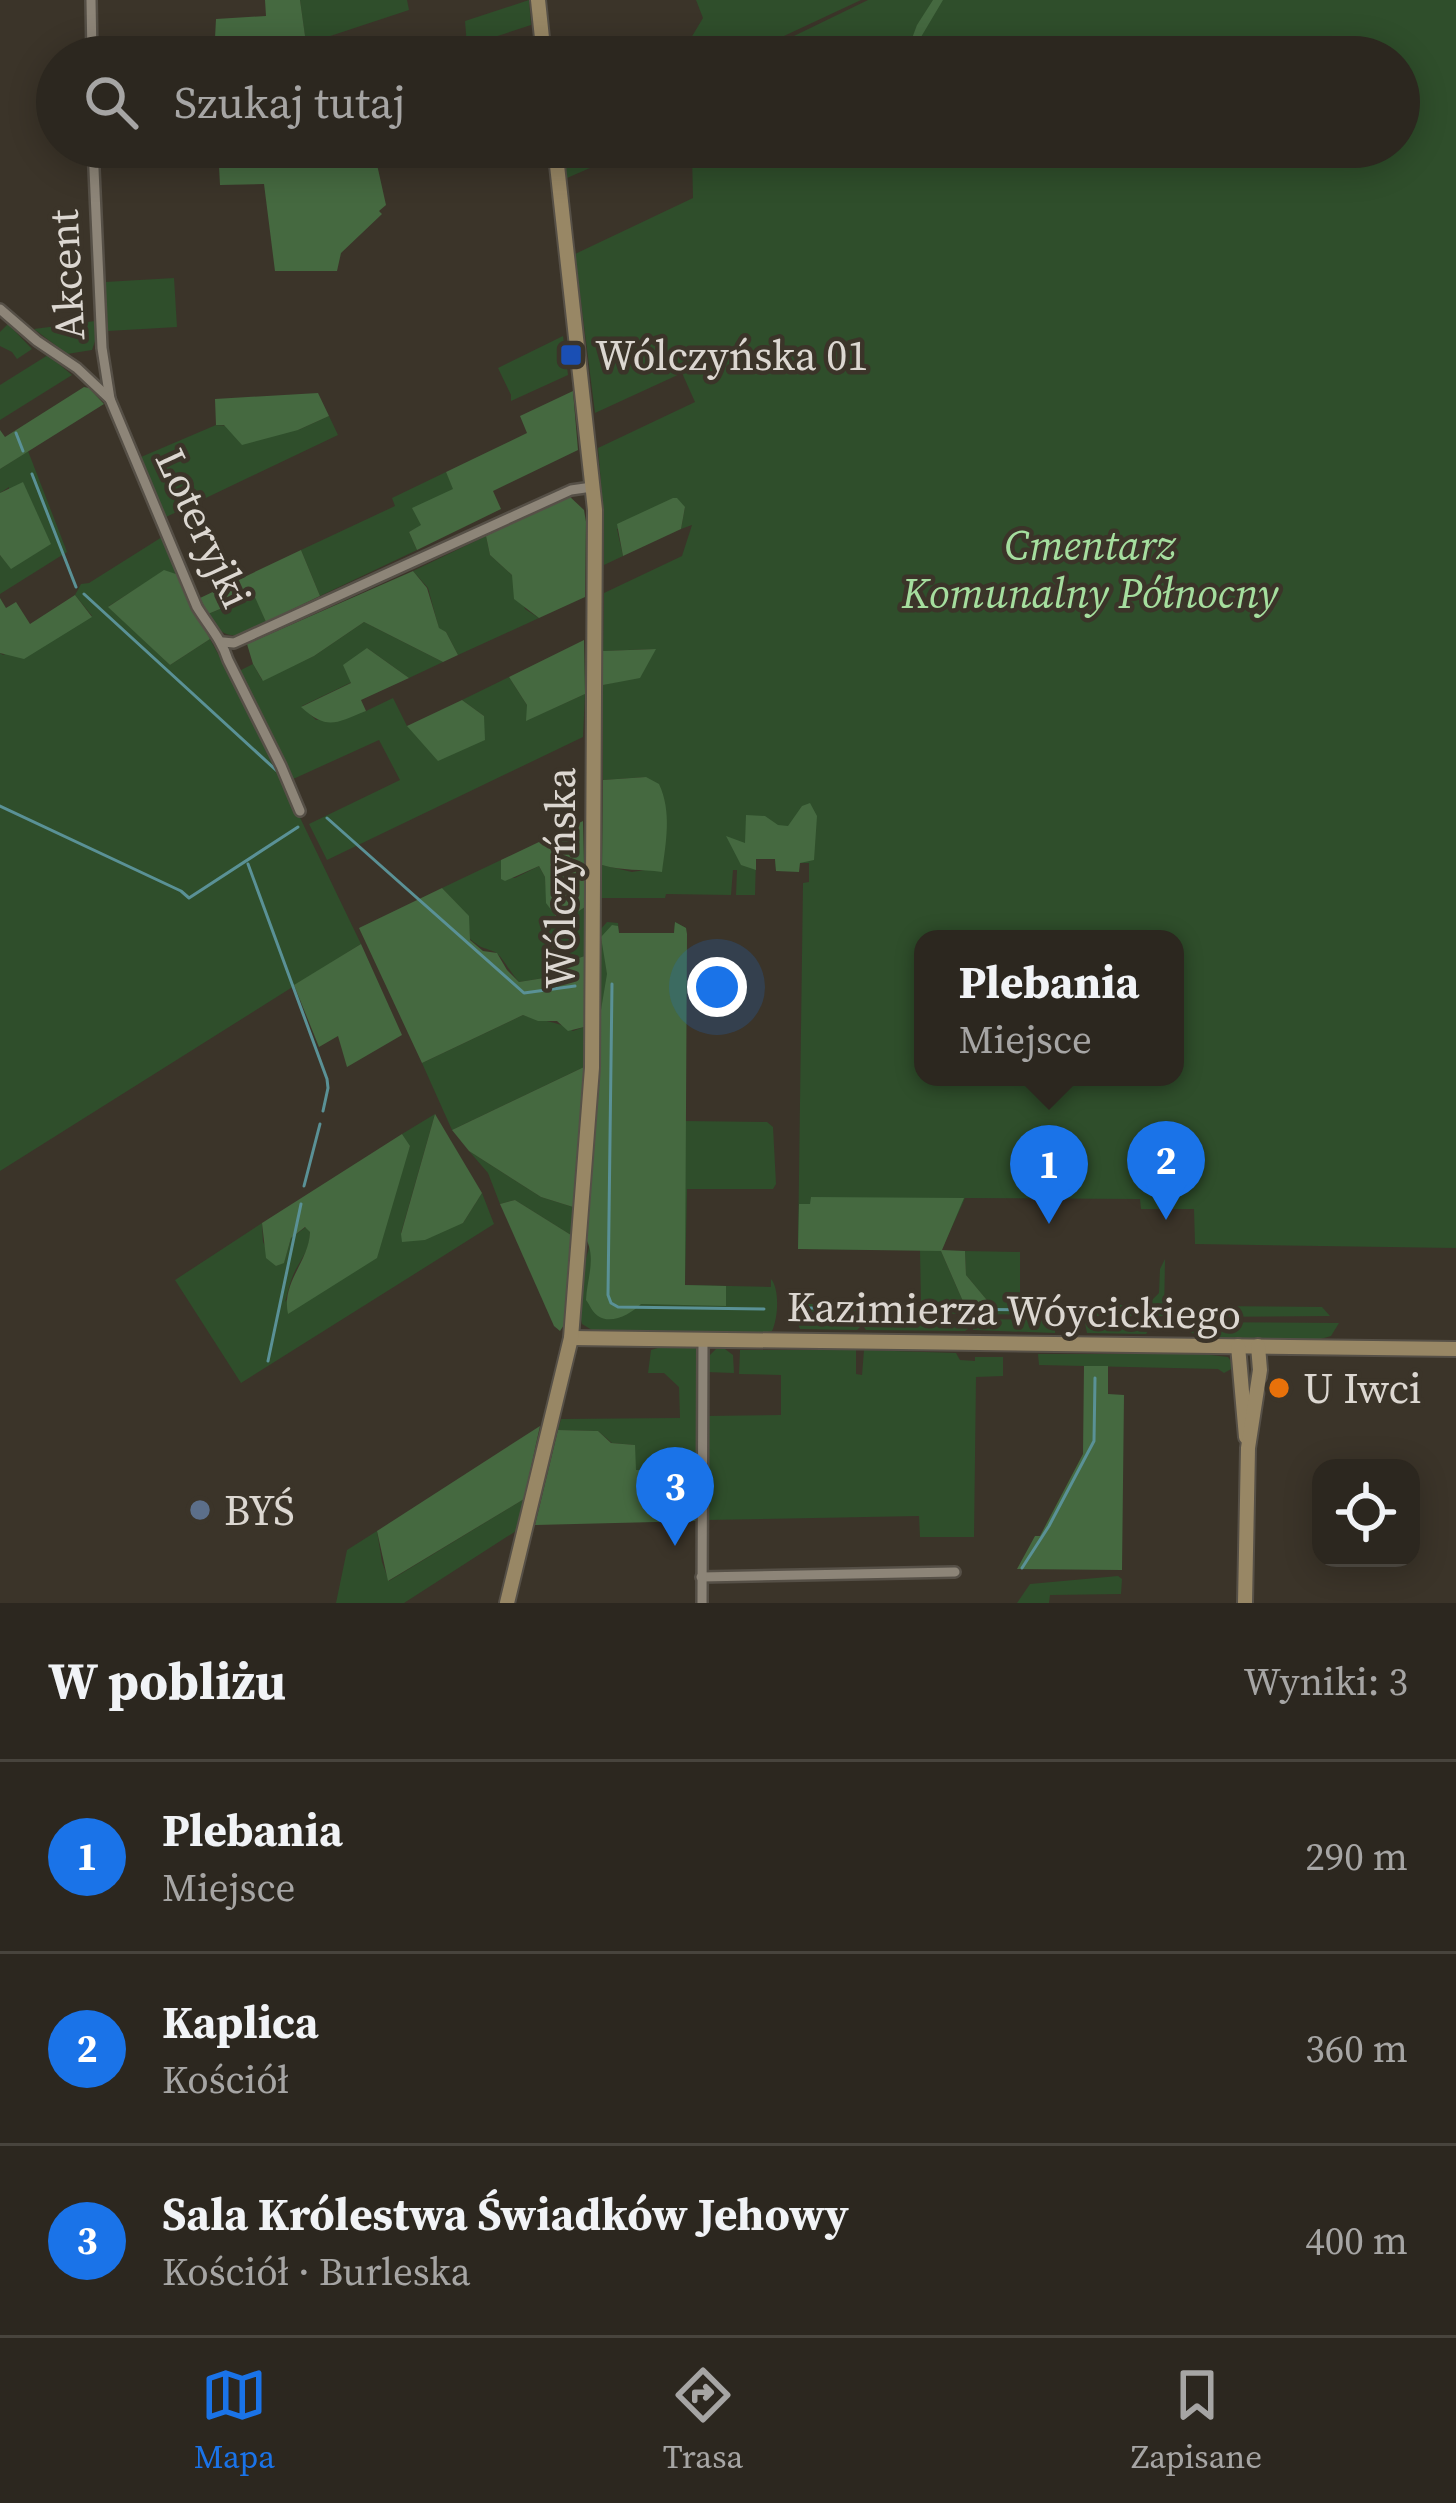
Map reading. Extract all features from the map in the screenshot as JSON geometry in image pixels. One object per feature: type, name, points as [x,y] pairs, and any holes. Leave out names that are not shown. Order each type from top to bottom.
[{"type":"street","points":[[92,0],[92,36]]},
{"type":"street","points":[[538,0],[542,36]]},
{"type":"street","name":"Akcent","points":[[95,168],[102,348],[110,399]]},
{"type":"street","name":"Wólczyńska","points":[[507,1603],[571,1338],[592,1068],[595,510],[556,168]]},
{"type":"street","name":"Loteryjki","points":[[0,309],[110,399],[197,607],[223,642],[300,812]]},
{"type":"street","points":[[223,642],[234,643],[572,490],[592,487]]},
{"type":"street","name":"Kazimierza Wóycickiego","points":[[571,1338],[1456,1349]]},
{"type":"street","points":[[702,1603],[703,1340]]},
{"type":"street","points":[[1238,1346],[1248,1448]]},
{"type":"street","points":[[1245,1603],[1248,1448],[1260,1370],[1258,1346]]},
{"type":"street","points":[[701,1577],[955,1572]]},
{"type":"green space","points":[[265,0],[300,0],[305,36],[215,36],[216,19],[266,16]]},
{"type":"green space","points":[[300,0],[407,0],[409,10],[330,36],[305,36]]},
{"type":"green space","points":[[529,0],[531,25],[497,36],[466,36],[465,21]]},
{"type":"green space","points":[[696,0],[861,0],[784,36],[692,36],[703,18]]},
{"type":"green space","name":"Cmentarz Komunalny Północny","points":[[868,0],[1456,0],[1456,1248],[1195,1244],[1194,1209],[1141,1209],[1140,1199],[965,1198],[941,1251],[965,1306],[990,1304],[966,1275],[965,1251],[1020,1252],[1020,1304],[1053,1305],[1054,1315],[797,1312],[798,1304],[921,1304],[920,1250],[798,1249],[803,883],[809,882],[809,863],[776,871],[775,859],[756,859],[755,895],[736,895],[737,870],[733,870],[731,895],[601,898],[602,865],[645,870],[646,777],[603,780],[603,685],[616,682],[654,649],[603,651],[604,593],[682,556],[692,525],[681,529],[685,507],[617,529],[623,556],[604,565],[598,448],[695,402],[682,373],[595,413],[575,254],[693,198],[692,168],[1420,168],[1420,36],[794,36]]},
{"type":"green space","points":[[933,0],[943,0],[922,36],[913,36]]},
{"type":"green space","points":[[219,168],[378,168],[386,205],[341,253],[337,271],[275,271],[264,184],[220,185]]},
{"type":"green space","points":[[566,168],[590,168],[567,178]]},
{"type":"green space","points":[[174,278],[177,327],[108,331],[105,282]]},
{"type":"green space","points":[[95,321],[92,350],[67,354],[34,329]]},
{"type":"green space","points":[[8,324],[32,349],[17,359],[0,346],[0,332]]},
{"type":"green space","points":[[563,336],[568,375],[511,401],[498,368]]},
{"type":"green space","points":[[48,355],[72,375],[0,420],[0,385]]},
{"type":"green space","points":[[84,387],[104,404],[0,469],[0,430],[5,437]]},
{"type":"green space","points":[[573,391],[578,450],[493,491],[501,509],[417,550],[409,532],[421,525],[412,508],[453,489],[446,472],[527,433],[520,416]]},
{"type":"green space","points":[[318,393],[329,416],[298,430],[242,445],[224,425],[216,425],[215,399]]},
{"type":"green space","points":[[329,416],[338,435],[166,517],[141,457],[216,425],[298,430]]},
{"type":"green space","points":[[28,451],[67,552],[0,594],[0,555],[11,568],[9,487],[0,493],[0,469]]},
{"type":"green space","points":[[446,472],[454,489],[421,526],[409,532],[417,550],[320,596],[301,550],[395,506],[392,498]]},
{"type":"green space","points":[[23,482],[51,544],[11,569],[0,555],[0,493]]},
{"type":"green space","points":[[568,495],[584,510],[586,522],[585,597],[539,618],[514,599],[512,575],[490,555],[486,536]]},
{"type":"green space","points":[[673,498],[685,507],[681,529],[623,556],[617,524]]},
{"type":"green space","points":[[486,536],[490,555],[512,575],[525,609],[539,618],[458,655],[446,632],[439,629],[428,588],[413,571]]},
{"type":"green space","points":[[162,537],[179,575],[164,571],[109,606],[170,665],[210,639],[361,944],[0,1171],[0,653],[92,616],[75,595],[81,584]]},
{"type":"green space","points":[[301,550],[320,596],[266,622],[254,595],[208,614],[200,598]]},
{"type":"green space","points":[[164,570],[179,575],[210,639],[170,665],[108,607]]},
{"type":"green space","points":[[413,571],[427,588],[439,628],[458,655],[443,662],[364,622],[314,656],[263,681],[247,644]]},
{"type":"green space","points":[[75,595],[92,617],[24,659],[0,653],[0,598],[6,608],[16,602],[30,624]]},
{"type":"green space","points":[[255,595],[266,622],[236,636],[219,630],[208,614]]},
{"type":"green space","points":[[364,622],[443,662],[409,678],[367,648],[352,682],[302,706],[316,720],[366,711],[393,698],[407,726],[484,716],[462,700],[509,677],[527,705],[527,720],[585,694],[583,737],[327,860],[309,824],[400,780],[379,740],[291,780],[239,671],[253,664],[262,680],[314,656]]},
{"type":"green space","points":[[584,640],[585,694],[526,721],[527,705],[509,677]]},
{"type":"green space","points":[[367,648],[409,678],[361,700],[366,711],[339,721],[325,722],[301,707],[351,683],[343,665]]},
{"type":"green space","points":[[656,649],[640,678],[603,685],[603,651]]},
{"type":"green space","points":[[462,700],[484,716],[485,740],[438,761],[407,726]]},
{"type":"green space","points":[[646,777],[659,784],[666,805],[662,872],[602,865],[603,780]]},
{"type":"green space","points":[[810,803],[817,816],[814,860],[800,863],[799,872],[776,871],[775,859],[756,859],[756,870],[741,865],[726,836],[745,843],[746,815],[765,816],[788,826],[802,806]]},
{"type":"green space","points":[[583,821],[585,907],[558,919],[546,903],[545,877],[539,866],[505,881],[501,860]]},
{"type":"green space","points":[[501,860],[501,878],[515,878],[539,866],[547,903],[570,917],[585,907],[585,956],[550,977],[519,982],[498,954],[470,939],[468,916],[442,888]]},
{"type":"green space","points":[[442,888],[469,916],[470,940],[483,951],[497,953],[519,982],[550,977],[585,956],[584,1027],[568,1031],[557,1021],[523,1015],[422,1063],[359,928]]},
{"type":"green space","points":[[607,922],[618,923],[619,933],[674,933],[675,922],[686,928],[685,1121],[767,1122],[773,1127],[773,1189],[687,1189],[685,1285],[771,1287],[771,1279],[777,1304],[772,1331],[592,1330],[582,1324],[580,1294],[590,1244],[583,1234],[597,1065],[599,931]]},
{"type":"green space","points":[[675,922],[687,934],[685,1285],[726,1286],[726,1306],[641,1304],[621,1317],[603,1318],[586,1300],[591,1258],[583,1234],[607,974],[601,937],[612,925],[618,926],[619,933],[674,933]]},
{"type":"green space","points":[[361,944],[402,1035],[347,1067],[338,1036],[319,1047],[294,985]]},
{"type":"green space","points":[[523,1015],[573,1031],[584,1027],[584,1067],[452,1130],[422,1063]]},
{"type":"green space","points":[[584,1067],[573,1207],[541,1197],[469,1151],[452,1130]]},
{"type":"green space","points":[[435,1114],[401,1233],[463,1223],[482,1193],[494,1224],[241,1383],[175,1280],[262,1223],[263,1242],[276,1266],[284,1262],[291,1238],[306,1227],[309,1243],[285,1302],[410,1147],[402,1134]]},
{"type":"green space","points":[[435,1114],[482,1193],[463,1223],[425,1240],[402,1242],[401,1234]]},
{"type":"green space","points":[[402,1134],[410,1146],[377,1258],[288,1314],[288,1292],[310,1232],[305,1227],[291,1238],[284,1263],[276,1266],[266,1258],[262,1223]]},
{"type":"green space","points":[[469,1151],[541,1197],[573,1207],[571,1235],[515,1200],[500,1204],[488,1173]]},
{"type":"green space","points":[[811,1197],[964,1198],[942,1250],[965,1251],[966,1275],[991,1305],[965,1306],[941,1251],[798,1249],[799,1204],[810,1204]]},
{"type":"green space","points":[[515,1200],[571,1235],[560,1331],[500,1204]]},
{"type":"green space","points":[[1165,1259],[1164,1316],[1062,1316],[1063,1305],[1147,1305],[1159,1293]]},
{"type":"green space","points":[[1205,1306],[1322,1307],[1330,1316],[1194,1317]]},
{"type":"green space","points":[[795,1317],[857,1317],[860,1327],[800,1329]]},
{"type":"green space","points":[[866,1318],[964,1319],[968,1329],[866,1330]]},
{"type":"green space","points":[[972,1319],[1055,1320],[1055,1333],[973,1330]]},
{"type":"green space","points":[[1088,1320],[1155,1321],[1146,1334],[1087,1333]]},
{"type":"green space","points":[[1185,1322],[1339,1323],[1331,1336],[1317,1340],[1202,1338],[1190,1332]]},
{"type":"green space","points":[[716,1349],[733,1355],[734,1373],[706,1372]]},
{"type":"green space","points":[[651,1350],[698,1351],[697,1468],[635,1470],[634,1445],[612,1443],[598,1431],[558,1430],[561,1419],[680,1418],[679,1387],[664,1373],[648,1373]]},
{"type":"green space","points":[[740,1350],[856,1350],[856,1374],[862,1375],[864,1350],[956,1353],[960,1360],[975,1361],[975,1357],[1003,1357],[1003,1376],[976,1377],[974,1537],[920,1537],[919,1516],[705,1520],[706,1416],[781,1415],[781,1375],[739,1374]]},
{"type":"green space","points":[[1038,1354],[1202,1354],[1228,1357],[1235,1367],[1224,1373],[1218,1369],[1039,1365]]},
{"type":"green space","points":[[1084,1366],[1108,1366],[1108,1394],[1124,1395],[1122,1570],[1017,1569],[1083,1454]]},
{"type":"green space","points":[[540,1426],[524,1499],[388,1581],[377,1531]]},
{"type":"green space","points":[[558,1430],[598,1431],[611,1443],[635,1445],[636,1470],[697,1468],[696,1521],[535,1525]]},
{"type":"green space","points":[[524,1499],[516,1531],[404,1603],[336,1603],[347,1550],[377,1531],[389,1581]]},
{"type":"green space","points":[[1118,1576],[1121,1594],[1050,1595],[1049,1603],[1017,1603],[1030,1584]]},
{"type":"waterway","points":[[16,433],[23,451]]},
{"type":"waterway","points":[[32,474],[76,587]]},
{"type":"waterway","points":[[84,594],[277,771]]},
{"type":"waterway","points":[[0,806],[189,898],[298,827]]},
{"type":"waterway","points":[[327,818],[524,993],[575,986]]},
{"type":"waterway","points":[[248,864],[327,1079],[323,1111]]},
{"type":"waterway","points":[[612,984],[611,1303],[618,1307],[764,1309]]},
{"type":"waterway","points":[[304,1186],[320,1124]]},
{"type":"waterway","points":[[268,1361],[301,1204]]},
{"type":"waterway","points":[[804,1308],[1049,1310]]},
{"type":"waterway","points":[[1066,1310],[1101,1309]]},
{"type":"waterway","points":[[1022,1568],[1094,1441],[1095,1378]]},
{"type":"place","name":"Wólczyńska 01","points":[[571,355]]},
{"type":"place","name":"Kaplica","points":[[1166,1220]]},
{"type":"place","name":"Plebania","points":[[1049,1224]]},
{"type":"place","name":"U Iwci","points":[[1279,1388]]},
{"type":"place","name":"BYŚ","points":[[200,1510]]},
{"type":"place","name":"Sala Królestwa Świadków Jehowy","points":[[675,1546]]}]
